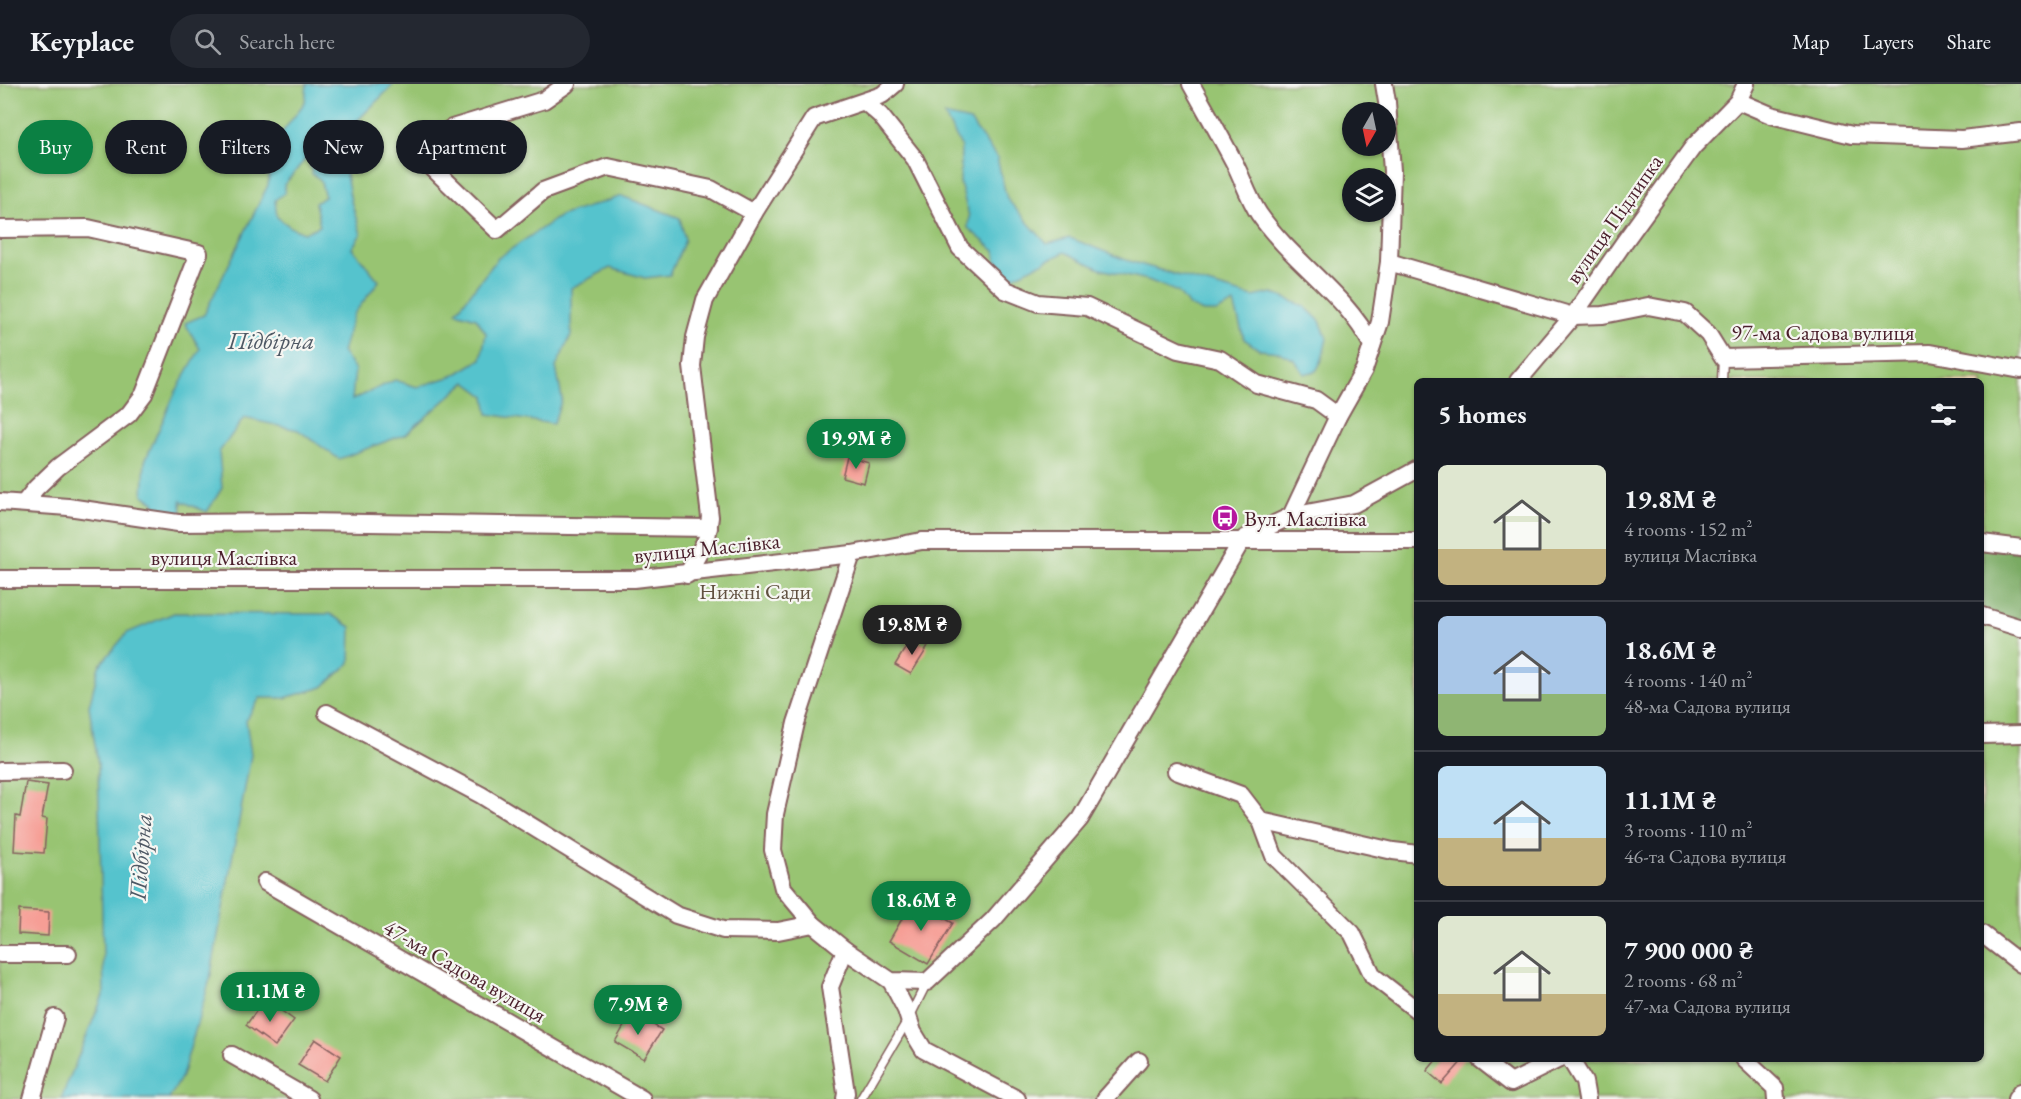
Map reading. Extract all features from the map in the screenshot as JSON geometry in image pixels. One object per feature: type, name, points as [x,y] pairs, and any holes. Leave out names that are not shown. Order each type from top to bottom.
[{"type":"street","points":[[567,84],[544,100],[452,128],[414,150],[497,230],[543,191],[608,167],[711,189],[754,213]]},
{"type":"street","points":[[1191,84],[1259,213],[1291,252],[1332,291],[1360,323],[1372,345]]},
{"type":"street","points":[[1291,516],[1338,416],[1364,370],[1380,322],[1389,262],[1392,171],[1388,102],[1384,84]]},
{"type":"street","name":"вулиця Підлипка","points":[[1521,378],[1574,316],[1693,147],[1738,101],[1746,84]]},
{"type":"street","points":[[687,574],[707,538],[710,518],[692,366],[695,337],[705,300],[754,213],[814,118],[865,102],[889,89]]},
{"type":"street","points":[[1738,101],[1771,115],[1852,135],[1962,139],[2021,132]]},
{"type":"street","points":[[865,102],[880,115],[915,159],[960,248],[1005,290],[1038,303],[1087,307],[1178,350],[1220,358],[1257,384],[1316,400],[1338,416]]},
{"type":"street","points":[[0,229],[88,228],[199,252],[144,394],[129,414],[58,467],[24,503]]},
{"type":"street","name":"97-ма Садова вулиця","points":[[1389,262],[1574,316],[1604,315],[1648,306],[1685,313],[1708,334],[1723,358],[1930,353],[2021,370]]},
{"type":"street","points":[[891,981],[927,982],[993,920],[1080,819],[1242,540],[1291,516],[1354,504],[1414,471]]},
{"type":"street","points":[[0,502],[69,507],[178,523],[302,522],[709,528]]},
{"type":"street","name":"вулиця Маслівка","points":[[0,579],[567,581],[634,579],[687,574],[852,554],[922,542],[1414,541]]},
{"type":"street","points":[[1984,543],[2021,548]]},
{"type":"street","points":[[852,554],[796,723],[775,814],[773,850],[783,888],[813,924],[844,950],[891,981],[909,1018],[913,1032],[924,1050],[1017,1099]]},
{"type":"street","points":[[1984,617],[2021,628]]},
{"type":"street","points":[[327,713],[481,795],[676,915],[723,930],[778,931],[813,924]]},
{"type":"street","points":[[1984,735],[2021,734]]},
{"type":"street","points":[[0,771],[63,770]]},
{"type":"street","points":[[1176,771],[1241,795],[1262,821],[1274,856],[1352,933],[1373,976],[1414,1008]]},
{"type":"street","points":[[1262,821],[1393,851],[1414,854]]},
{"type":"street","name":"47-ма Садова вулиця","points":[[265,882],[642,1099]]},
{"type":"street","points":[[1984,936],[2021,964]]},
{"type":"street","points":[[844,950],[830,987],[845,1099]]},
{"type":"street","points":[[0,954],[68,954]]},
{"type":"street","points":[[32,1099],[56,1018]]},
{"type":"street","points":[[232,1055],[309,1099]]},
{"type":"street","points":[[1105,1099],[1138,1061]]},
{"type":"street","points":[[1484,1062],[1511,1083],[1553,1062]]},
{"type":"street","points":[[1572,1062],[1584,1082],[1587,1099]]},
{"type":"street","points":[[1747,1062],[1775,1088],[1776,1099]]},
{"type":"street","points":[[2016,1099],[2021,1092]]},
{"type":"lane","points":[[1722,378],[1723,358]]},
{"type":"lane","points":[[861,1099],[909,1018],[927,982]]},
{"type":"green space","name":"Нижні Сади","points":[[0,84],[2021,84],[2021,1099],[0,1099]]},
{"type":"green space","points":[[1984,547],[2021,552],[2021,624],[1984,613]]},
{"type":"water","name":"Підбірна","points":[[307,84],[394,84],[358,120],[303,120],[303,162],[284,185],[285,193],[275,200],[277,217],[292,228],[304,233],[320,226],[315,203],[325,197],[320,179],[312,174],[346,174],[361,234],[352,248],[379,281],[353,315],[342,352],[355,370],[352,400],[395,380],[417,387],[453,376],[481,359],[486,333],[476,318],[456,312],[498,258],[560,216],[622,196],[680,218],[685,240],[670,275],[645,278],[610,268],[571,288],[571,335],[556,367],[562,399],[553,424],[488,414],[485,396],[466,382],[406,434],[339,459],[298,430],[244,418],[219,452],[222,488],[207,512],[181,501],[182,517],[156,517],[154,502],[143,495],[145,461],[175,393],[200,349],[185,323],[204,315],[268,185],[269,174],[291,174],[291,121],[305,102]]},
{"type":"water","points":[[944,115],[970,121],[997,158],[1007,199],[1047,244],[1070,238],[1126,260],[1197,281],[1253,297],[1272,293],[1304,306],[1320,321],[1327,338],[1322,360],[1316,371],[1304,374],[1295,360],[1279,352],[1260,350],[1244,339],[1234,303],[1216,312],[1203,312],[1188,305],[1178,292],[1148,280],[1100,269],[1065,252],[1013,277],[997,269],[995,251],[968,228],[969,216],[960,183],[961,146]]},
{"type":"water","points":[[174,613],[330,614],[351,627],[350,663],[323,687],[285,698],[260,698],[246,720],[251,755],[210,979],[182,1076],[169,1099],[61,1099],[104,993],[98,764],[89,706],[99,666],[127,633]]},
{"type":"building","points":[[847,457],[869,463],[864,483],[842,477]]},
{"type":"building","points":[[912,637],[928,647],[911,674],[895,665]]},
{"type":"building","points":[[26,782],[48,785],[42,818],[47,819],[44,853],[14,851],[16,816],[20,817]]},
{"type":"building","points":[[913,900],[953,923],[928,964],[889,941]]},
{"type":"building","points":[[19,910],[49,912],[48,936],[18,934]]},
{"type":"building","points":[[265,999],[294,1020],[275,1046],[246,1025]]},
{"type":"building","points":[[632,1012],[662,1030],[644,1059],[615,1042]]},
{"type":"building","points":[[315,1039],[341,1056],[325,1081],[298,1065]]},
{"type":"building","points":[[1434,1062],[1461,1062],[1442,1084],[1427,1071]]},
{"type":"place","name":"Вул. Маслівка","points":[[1225,518]]}]
